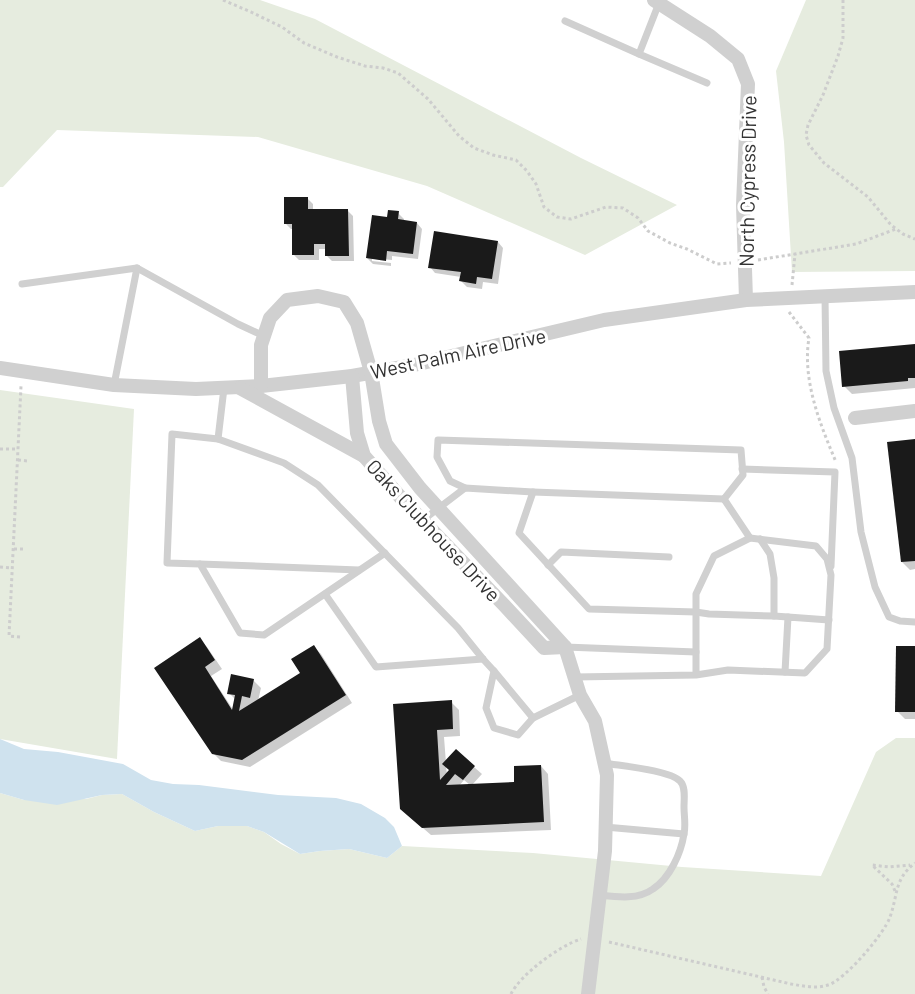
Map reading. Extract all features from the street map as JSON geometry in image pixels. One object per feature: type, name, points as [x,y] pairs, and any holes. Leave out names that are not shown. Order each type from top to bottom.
[{"type":"street","name":"North Cypress Drive","points":[[656,2],[710,36],[738,59],[748,84],[743,205],[746,300]]},
{"type":"street","name":"West Palm Aire Drive","points":[[0,368],[114,385],[196,389],[261,386],[414,365],[604,320],[746,300],[915,292]]},
{"type":"street","name":"Oaks Clubhouse Drive","points":[[264,336],[270,318],[287,300],[318,296],[344,302],[357,323],[371,372],[379,421],[386,444],[420,488],[565,647],[580,694],[595,722],[607,775],[605,850],[588,994]]},
{"type":"street","points":[[261,386],[261,345],[264,336]]},
{"type":"street","name":"Oaks Clubhouse Drive","points":[[352,375],[357,433],[364,456],[544,648],[565,647]]},
{"type":"street","points":[[231,388],[364,456]]},
{"type":"street","points":[[855,418],[915,411]]},
{"type":"lane","points":[[639,54],[656,2]]},
{"type":"lane","points":[[565,21],[707,83]]},
{"type":"lane","points":[[114,385],[137,268]]},
{"type":"lane","points":[[22,284],[137,268],[264,336]]},
{"type":"lane","points":[[825,296],[826,371],[834,408],[852,458],[861,532],[875,587],[889,617],[900,621],[915,622]]},
{"type":"lane","points":[[218,439],[231,388]]},
{"type":"lane","points":[[360,570],[167,563],[172,434],[218,439],[284,463],[318,485],[458,628],[533,718]]},
{"type":"lane","points":[[438,440],[741,450],[743,476],[724,499],[465,488],[450,481],[436,457],[438,440]]},
{"type":"lane","points":[[575,677],[696,675],[728,670],[806,673],[827,649],[835,472],[742,469]]},
{"type":"lane","points":[[423,520],[465,488]]},
{"type":"lane","points":[[533,492],[519,533],[589,609],[788,616],[828,620]]},
{"type":"lane","points":[[724,499],[750,538]]},
{"type":"lane","points":[[696,675],[696,594],[714,556],[750,538],[816,546],[827,559],[831,575]]},
{"type":"lane","points":[[760,539],[770,554],[774,578],[774,616]]},
{"type":"lane","points":[[548,565],[561,552],[669,557]]},
{"type":"lane","points":[[200,564],[240,633],[264,635],[385,553]]},
{"type":"lane","points":[[325,594],[376,667],[483,660]]},
{"type":"lane","points":[[785,672],[788,616]]},
{"type":"lane","points":[[565,647],[696,652]]},
{"type":"lane","points":[[494,671],[486,708],[494,728],[518,735],[533,718],[580,694]]},
{"type":"lane","points":[[600,895],[622,897],[652,890],[664,879],[674,863],[684,834],[684,790],[681,782],[671,775],[604,763]]},
{"type":"lane","points":[[605,826],[684,834]]},
{"type":"path","points":[[222,0],[282,27],[304,43],[365,66],[398,73],[428,99],[459,136],[474,148],[516,160],[536,184],[544,207],[557,217],[571,219],[606,207],[623,208],[638,218],[648,231],[717,264],[745,262],[856,244],[896,229]]},
{"type":"path","points":[[843,0],[843,38],[806,135],[809,144],[824,163],[868,197],[891,225],[915,239]]},
{"type":"path","points":[[795,254],[789,312],[809,338],[806,352],[812,399],[837,463],[835,472]]},
{"type":"path","points":[[20,637],[9,636],[22,372]]},
{"type":"path","points":[[0,449],[18,449]]},
{"type":"path","points":[[18,460],[28,461]]},
{"type":"path","points":[[14,549],[25,549]]},
{"type":"path","points":[[0,567],[12,568]]},
{"type":"path","points":[[896,892],[892,884],[872,865],[889,867],[914,864]]},
{"type":"path","points":[[511,994],[520,980],[553,954],[586,938],[813,987],[834,983],[844,976],[883,931],[891,916],[896,892],[904,873],[914,864]]},
{"type":"path","points":[[762,977],[768,994]]},
{"type":"shaded area","points":[[0,0],[260,0],[315,19],[581,158],[677,205],[585,255],[427,186],[258,137],[57,130],[3,187],[0,187]]},
{"type":"shaded area","points":[[806,0],[915,0],[915,271],[792,272],[784,142],[776,71]]},
{"type":"shaded area","points":[[0,390],[134,409],[117,759],[0,739]]},
{"type":"shaded area","points":[[896,738],[915,738],[915,994],[0,994],[0,793],[24,800],[86,799],[122,794],[195,831],[218,826],[247,826],[264,832],[300,854],[349,849],[387,858],[402,846],[533,853],[682,867],[821,876],[876,752]]},
{"type":"water","points":[[0,739],[24,749],[58,752],[123,764],[151,780],[173,784],[278,795],[336,798],[361,804],[385,818],[394,827],[402,846],[387,858],[349,849],[300,854],[264,832],[247,826],[218,826],[195,831],[122,794],[102,795],[57,805],[24,800],[0,793]]},
{"type":"building","points":[[284,197],[308,197],[308,209],[348,209],[349,256],[325,256],[325,244],[314,244],[314,255],[292,255],[292,224],[284,224]]},
{"type":"building","points":[[388,210],[399,211],[398,219],[417,222],[413,254],[387,251],[386,261],[366,258],[372,215],[387,217]]},
{"type":"building","points":[[434,231],[498,241],[492,279],[477,277],[476,284],[459,281],[461,272],[428,268]]},
{"type":"building","points":[[915,344],[915,378],[908,378],[908,381],[842,387],[839,351]]},
{"type":"building","points":[[915,439],[915,561],[901,562],[887,442]]},
{"type":"building","points":[[200,637],[215,660],[205,667],[232,710],[235,695],[227,694],[231,674],[254,679],[250,698],[242,696],[239,711],[300,673],[291,659],[314,645],[346,695],[242,760],[212,754],[154,668]]},
{"type":"building","points":[[896,646],[915,646],[915,712],[895,712]]},
{"type":"building","points":[[452,700],[453,729],[437,730],[440,780],[449,770],[442,764],[456,749],[475,766],[463,780],[455,774],[446,785],[514,782],[514,766],[541,765],[544,822],[422,828],[400,809],[393,704]]}]
